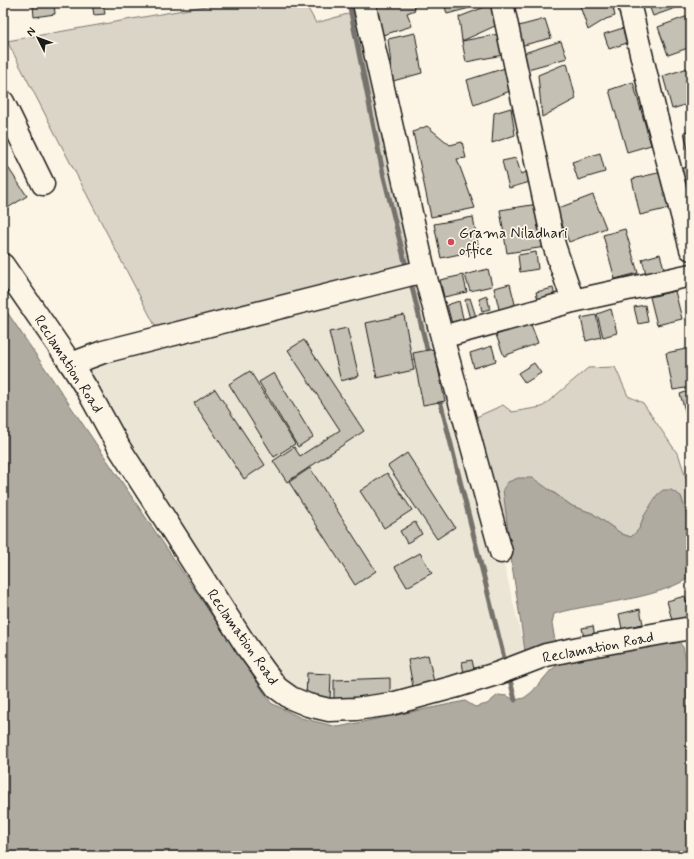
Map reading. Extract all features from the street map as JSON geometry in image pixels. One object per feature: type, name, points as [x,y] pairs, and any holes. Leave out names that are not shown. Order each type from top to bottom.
[{"type":"street","points":[[364,3],[424,271],[501,552]]},
{"type":"street","points":[[502,3],[554,245],[573,301]]},
{"type":"street","points":[[629,3],[656,116],[691,249]]},
{"type":"street","points":[[3,102],[43,184]]},
{"type":"street","name":"Reclamation Road","points":[[3,265],[71,364],[88,391],[120,449],[246,647],[277,688],[291,698],[308,705],[329,710],[356,709],[391,704],[454,688],[499,674],[546,655],[691,628]]},
{"type":"street","points":[[71,364],[103,352],[424,271]]},
{"type":"street","points":[[442,337],[573,301],[691,275]]},
{"type":"shaded area","points":[[223,3],[305,3],[316,23],[365,9],[424,271],[161,337],[7,41]]},
{"type":"shaded area","points":[[424,271],[501,552],[525,651],[484,683],[301,710],[71,364]]},
{"type":"shaded area","points":[[3,306],[271,703],[301,718],[338,727],[465,701],[475,707],[487,704],[498,695],[507,696],[515,700],[524,698],[532,692],[551,670],[563,661],[602,656],[674,640],[679,642],[683,647],[691,680],[691,856],[3,856]]},
{"type":"shaded area","points":[[615,367],[628,396],[643,403],[679,456],[691,494],[691,529],[681,496],[644,516],[639,529],[631,537],[622,534],[592,513],[572,506],[549,489],[510,548],[465,422],[503,405],[512,412],[542,407],[588,368]]},
{"type":"shaded area","points":[[518,478],[533,478],[572,506],[592,513],[622,534],[631,537],[639,529],[644,516],[657,495],[663,490],[671,490],[681,496],[691,529],[691,577],[658,592],[554,614],[552,623],[555,641],[525,651],[512,565],[503,489],[508,482]]},
{"type":"building","points":[[54,3],[55,14],[34,17],[33,5]]},
{"type":"building","points":[[92,3],[103,3],[105,14],[94,15]]},
{"type":"building","points":[[327,3],[341,3],[341,4],[329,8]]},
{"type":"building","points":[[373,3],[414,3],[415,10],[407,13],[412,26],[383,35]]},
{"type":"building","points":[[444,3],[480,3],[481,5],[447,14]]},
{"type":"building","points":[[495,3],[506,21],[462,41],[459,17]]},
{"type":"building","points":[[579,3],[612,3],[615,16],[606,19],[588,30]]},
{"type":"building","points":[[648,3],[684,3],[684,5],[653,16]]},
{"type":"building","points":[[688,16],[691,24],[691,47],[668,55],[658,27]]},
{"type":"building","points":[[545,19],[551,38],[520,46],[515,27]]},
{"type":"building","points":[[623,28],[627,43],[609,49],[604,34]]},
{"type":"building","points":[[415,33],[422,73],[393,81],[388,39]]},
{"type":"building","points":[[499,34],[503,55],[466,62],[462,41]]},
{"type":"building","points":[[561,41],[567,58],[528,69],[524,53]]},
{"type":"building","points":[[567,63],[576,99],[542,117],[538,75]]},
{"type":"building","points":[[691,67],[691,103],[672,109],[663,76]]},
{"type":"building","points":[[505,68],[510,91],[474,105],[467,80]]},
{"type":"building","points":[[633,82],[651,145],[627,152],[609,90]]},
{"type":"building","points":[[511,108],[515,135],[492,143],[494,113]]},
{"type":"building","points":[[427,126],[450,145],[462,142],[466,158],[457,159],[475,208],[431,217],[413,132]]},
{"type":"building","points":[[691,130],[691,148],[688,149],[684,132]]},
{"type":"building","points":[[600,153],[605,172],[578,180],[572,162]]},
{"type":"building","points":[[516,158],[521,174],[527,172],[530,182],[509,188],[502,161]]},
{"type":"building","points":[[3,160],[27,196],[6,209],[3,205]]},
{"type":"building","points":[[691,166],[691,182],[685,184],[680,169]]},
{"type":"building","points":[[662,172],[670,208],[640,215],[632,179]]},
{"type":"building","points":[[593,195],[606,228],[569,242],[556,209]]},
{"type":"building","points":[[538,204],[545,247],[507,253],[500,210]]},
{"type":"building","points":[[473,217],[479,250],[441,258],[434,224]]},
{"type":"building","points":[[625,229],[638,273],[615,279],[603,235]]},
{"type":"building","points":[[536,252],[538,269],[520,272],[518,255]]},
{"type":"building","points":[[660,254],[665,272],[647,277],[642,259]]},
{"type":"building","points":[[488,269],[492,286],[470,291],[465,275]]},
{"type":"building","points":[[463,275],[467,292],[444,297],[440,280]]},
{"type":"building","points":[[510,284],[517,312],[501,317],[494,288]]},
{"type":"building","points":[[553,288],[557,304],[540,308],[536,292]]},
{"type":"building","points":[[675,291],[682,319],[657,325],[650,297]]},
{"type":"building","points":[[487,296],[490,309],[482,311],[479,299]]},
{"type":"building","points":[[470,298],[476,317],[470,319],[465,300]]},
{"type":"building","points":[[459,301],[464,322],[452,324],[447,305]]},
{"type":"building","points":[[645,305],[648,322],[638,324],[634,307]]},
{"type":"building","points":[[611,309],[617,333],[603,337],[597,314]]},
{"type":"building","points":[[404,315],[414,370],[377,378],[366,323]]},
{"type":"building","points":[[596,315],[601,337],[586,341],[581,318]]},
{"type":"building","points":[[530,322],[538,343],[504,356],[496,335]]},
{"type":"building","points":[[347,328],[359,376],[341,381],[329,332]]},
{"type":"building","points":[[304,340],[364,431],[287,482],[273,461],[294,447],[300,456],[340,430],[288,350]]},
{"type":"building","points":[[492,346],[496,361],[474,368],[470,353]]},
{"type":"building","points":[[691,348],[691,387],[673,390],[666,353]]},
{"type":"building","points":[[434,349],[445,401],[423,405],[413,353]]},
{"type":"building","points":[[534,363],[541,373],[525,383],[518,373]]},
{"type":"building","points":[[250,371],[295,444],[274,457],[229,384]]},
{"type":"building","points":[[274,373],[313,437],[298,447],[259,382]]},
{"type":"building","points":[[215,389],[265,465],[244,479],[194,403]]},
{"type":"building","points":[[691,390],[691,413],[686,414],[680,394]]},
{"type":"building","points":[[407,453],[455,527],[437,539],[388,466]]},
{"type":"building","points":[[310,468],[376,571],[355,585],[289,482]]},
{"type":"building","points":[[387,473],[412,510],[384,528],[360,491]]},
{"type":"building","points":[[415,522],[422,534],[407,543],[400,531]]},
{"type":"building","points":[[420,553],[432,573],[407,587],[395,567]]},
{"type":"building","points":[[685,596],[691,618],[674,628],[667,601]]},
{"type":"building","points":[[640,609],[643,624],[622,629],[619,614]]},
{"type":"building","points":[[593,626],[596,641],[585,644],[582,628]]},
{"type":"building","points":[[428,655],[434,682],[413,687],[408,660]]},
{"type":"building","points":[[472,660],[476,678],[465,680],[462,662]]},
{"type":"building","points":[[307,673],[331,674],[330,701],[306,700]]},
{"type":"building","points":[[390,678],[390,703],[334,704],[334,680]]},
{"type":"waterway","points":[[349,3],[383,173],[407,270]]},
{"type":"waterway","points":[[410,279],[429,357]]},
{"type":"waterway","points":[[439,396],[505,662]]},
{"type":"waterway","points":[[510,680],[515,700]]},
{"type":"place","name":"Grama Niladhari office","points":[[451,242]]}]
